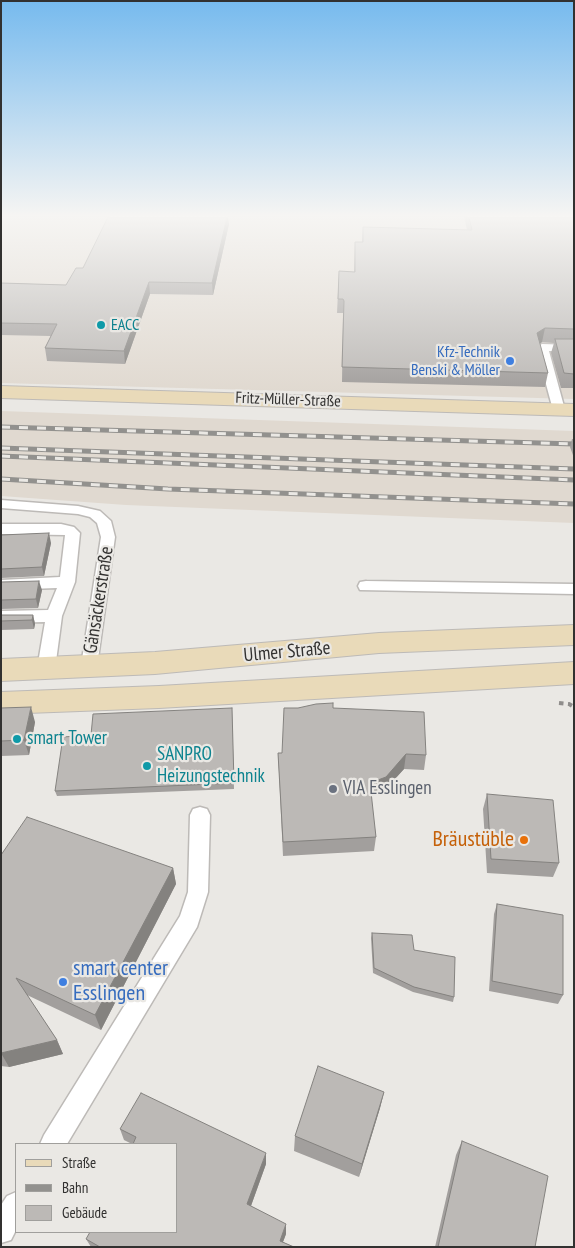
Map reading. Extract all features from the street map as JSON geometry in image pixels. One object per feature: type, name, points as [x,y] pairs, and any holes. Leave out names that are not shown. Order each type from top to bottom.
[{"type":"main road","name":"Fritz-Müller-Straße","points":[[1,392],[566,410]]},
{"type":"main road","name":"Ulmer Straße","points":[[1,670],[46,669],[274,654],[379,643],[574,635]]},
{"type":"main road","name":"Ulmer Straße","points":[[1,704],[159,697],[574,673]]},
{"type":"lane","points":[[566,410],[542,347],[574,348]]},
{"type":"lane","name":"Gänsäckerstraße","points":[[1,504],[78,510],[95,514],[104,521],[108,537],[89,666]]},
{"type":"lane","points":[[1,529],[69,530],[73,538],[66,582],[54,616],[46,669]]},
{"type":"lane","points":[[1,585],[66,582]]},
{"type":"lane","points":[[366,586],[574,589]]},
{"type":"lane","points":[[1,618],[54,616]]},
{"type":"lane","points":[[54,1143],[189,920],[198,892],[200,815]]},
{"type":"lane","points":[[1,1230],[15,1207]]},
{"type":"shaded area","points":[[1,275],[574,275],[574,399],[1,383]]},
{"type":"shaded area","points":[[1,411],[574,431],[574,523],[126,505],[1,496]]},
{"type":"building","points":[[72,275],[214,275],[212,283],[149,282],[124,351],[45,348],[57,324],[1,323],[1,283],[66,285]]},
{"type":"building","points":[[339,275],[574,275],[574,329],[545,328],[537,333],[548,373],[342,367],[344,301],[343,299],[338,299]]},
{"type":"building","points":[[555,339],[574,339],[574,374],[564,373]]},
{"type":"building","points":[[49,533],[42,567],[1,569],[1,535]]},
{"type":"building","points":[[39,581],[36,599],[1,600],[1,582]]},
{"type":"building","points":[[1,615],[33,615],[32,620],[1,621]]},
{"type":"building","name":"VIA Esslingen","points":[[333,703],[333,708],[424,712],[426,755],[406,754],[386,777],[370,783],[376,837],[283,842],[278,753],[282,753],[284,708]]},
{"type":"building","points":[[31,707],[24,740],[1,741],[1,708]]},
{"type":"building","name":"SANPRO Heizungstechnik","points":[[232,708],[234,783],[55,791],[63,737],[91,735],[93,714]]},
{"type":"building","points":[[487,794],[553,800],[559,863],[491,859]]},
{"type":"building","name":"smart center Esslingen","points":[[27,817],[173,868],[95,1015],[16,978],[57,1040],[1,1053],[1,855]]},
{"type":"building","points":[[497,904],[563,915],[563,995],[492,981]]},
{"type":"building","points":[[372,933],[412,935],[414,950],[455,957],[454,997],[414,987],[374,968]]},
{"type":"building","points":[[318,1066],[384,1092],[362,1164],[295,1136]]},
{"type":"building","points":[[141,1093],[266,1153],[247,1204],[286,1224],[280,1241],[294,1247],[100,1247],[86,1239],[89,1233],[178,1233],[178,1143],[133,1143],[136,1137],[120,1129]]},
{"type":"building","points":[[462,1141],[548,1176],[535,1247],[438,1247]]},
{"type":"railway","points":[[1,427],[574,444]]},
{"type":"railway","points":[[1,448],[574,469]]},
{"type":"railway","points":[[1,456],[574,480]]},
{"type":"railway","points":[[1,479],[168,489],[574,504]]},
{"type":"place","name":"EACC","points":[[101,325]]},
{"type":"place","name":"Kfz-Technik Benski & Möller","points":[[510,361]]},
{"type":"place","name":"smart Tower","points":[[17,739]]},
{"type":"place","name":"SANPRO Heizungstechnik","points":[[147,766]]},
{"type":"place","name":"VIA Esslingen","points":[[333,789]]},
{"type":"place","name":"Bräustüble","points":[[524,840]]},
{"type":"place","name":"smart center Esslingen","points":[[63,982]]}]
